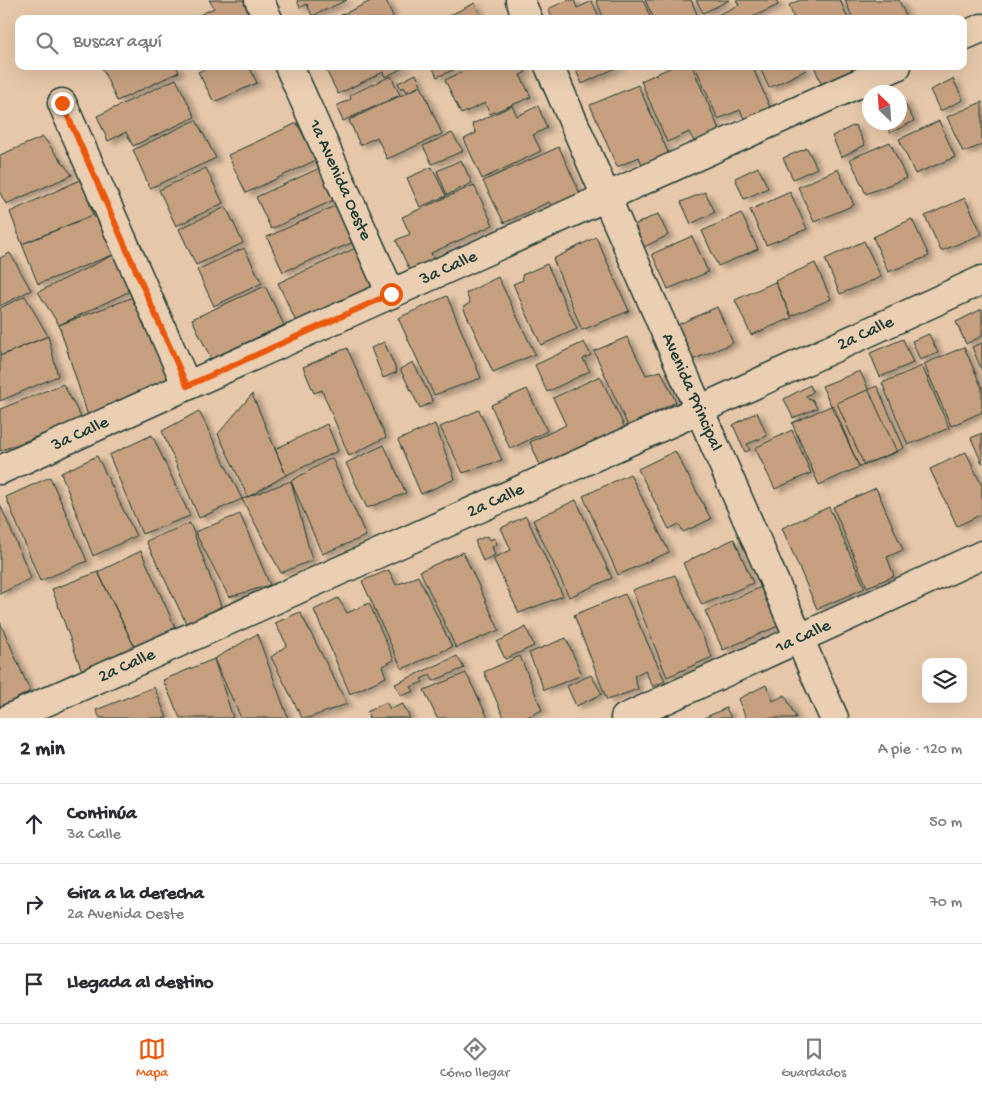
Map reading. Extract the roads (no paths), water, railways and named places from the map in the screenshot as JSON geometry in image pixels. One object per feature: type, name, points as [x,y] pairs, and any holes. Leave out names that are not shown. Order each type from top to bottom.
[{"type":"street","points":[[259,0],[266,15]]},
{"type":"street","points":[[520,0],[526,15]]},
{"type":"street","points":[[967,34],[982,28]]},
{"type":"street","name":"1a Avenida Oeste","points":[[291,70],[391,294]]},
{"type":"street","name":"Avenida Principal","points":[[550,70],[834,718]]},
{"type":"street","name":"3a Calle","points":[[0,470],[889,70]]},
{"type":"street","points":[[62,103],[187,386]]},
{"type":"street","name":"2a Calle","points":[[10,718],[700,410],[982,280]]},
{"type":"street","name":"1a Calle","points":[[625,718],[982,555]]}]
